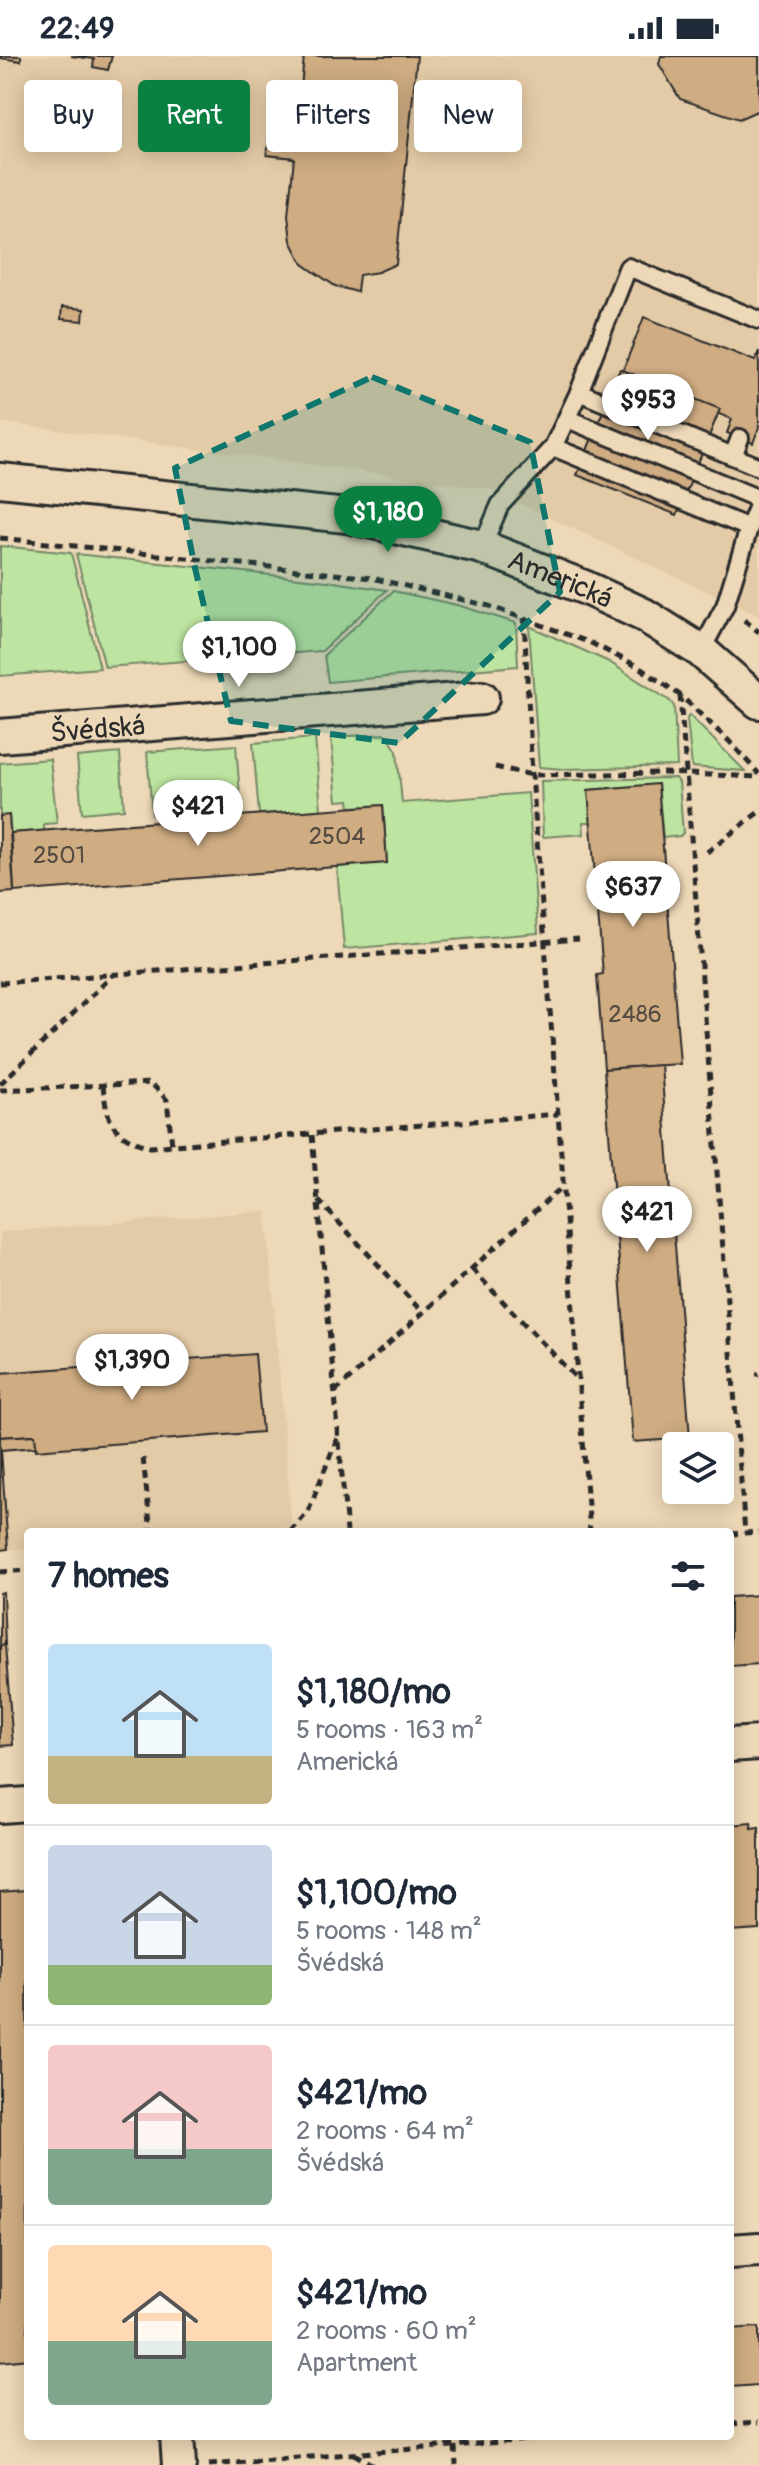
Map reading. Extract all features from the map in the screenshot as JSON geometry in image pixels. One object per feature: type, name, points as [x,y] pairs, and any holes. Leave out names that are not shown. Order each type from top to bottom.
[{"type":"street","name":"Americká","points":[[0,480],[347,516],[482,547],[586,588],[644,615],[701,651],[759,702]]},
{"type":"street","name":"Švédská","points":[[0,736],[482,698]]},
{"type":"street","points":[[734,1745],[759,1743]]},
{"type":"street","points":[[0,1806],[24,1804]]},
{"type":"street","points":[[734,2251],[759,2249]]},
{"type":"street","points":[[177,2440],[179,2465]]},
{"type":"lane","points":[[482,547],[500,505],[553,447],[568,419],[628,267],[759,320]]},
{"type":"lane","points":[[579,392],[759,467]]},
{"type":"lane","points":[[568,419],[759,501],[725,606],[701,651]]},
{"type":"lane","points":[[733,456],[740,438]]},
{"type":"lane","points":[[553,447],[749,528]]},
{"type":"path","points":[[0,538],[372,578],[440,593],[524,618],[591,643],[637,666],[680,695],[729,741],[759,776]]},
{"type":"path","points":[[524,618],[532,775],[590,1528]]},
{"type":"path","points":[[680,695],[745,1533]]},
{"type":"path","points":[[495,767],[532,775],[759,776]]},
{"type":"path","points":[[707,852],[759,812]]},
{"type":"path","points":[[0,983],[579,939]]},
{"type":"path","points":[[0,1087],[113,974]]},
{"type":"path","points":[[0,1087],[151,1083],[167,1100],[172,1145]]},
{"type":"path","points":[[103,1085],[106,1109],[113,1128],[128,1140],[150,1147],[558,1114]]},
{"type":"path","points":[[312,1134],[347,1528]]},
{"type":"path","points":[[335,1392],[562,1187]]},
{"type":"path","points":[[318,1200],[423,1313]]},
{"type":"path","points":[[472,1269],[577,1379]]},
{"type":"path","points":[[294,1528],[308,1512],[338,1435]]},
{"type":"path","points":[[143,1458],[151,1528]]},
{"type":"path","points":[[734,1534],[759,1532]]},
{"type":"path","points":[[0,1572],[24,1570]]},
{"type":"path","points":[[734,2424],[759,2422]]},
{"type":"path","points":[[205,2465],[280,2462],[529,2440]]},
{"type":"path","points":[[455,2446],[456,2465]]},
{"type":"path","points":[[354,2454],[373,2465]]},
{"type":"highlighted area","points":[[372,377],[530,442],[560,592],[399,743],[231,721],[175,468]]},
{"type":"shaded area","points":[[0,56],[759,56],[759,616],[489,489],[0,422]]},
{"type":"shaded area","points":[[266,1211],[292,1527],[24,1528],[24,1548],[0,1550],[0,1232]]},
{"type":"green space","points":[[0,546],[71,553],[100,668],[0,676]]},
{"type":"green space","points":[[76,554],[387,590],[322,651],[105,667]]},
{"type":"green space","points":[[393,591],[457,605],[516,623],[518,666],[328,682],[324,655]]},
{"type":"green space","points":[[529,626],[609,662],[670,701],[674,706],[677,766],[539,767]]},
{"type":"green space","points":[[689,715],[745,771],[692,767]]},
{"type":"green space","points":[[386,734],[397,751],[402,803],[528,793],[538,933],[344,949],[337,867],[387,862],[383,805],[350,807],[349,800],[337,801],[331,737]]},
{"type":"green space","points":[[315,738],[321,810],[259,814],[253,743]]},
{"type":"green space","points":[[236,745],[241,808],[228,809],[228,817],[165,822],[164,815],[152,815],[147,752]]},
{"type":"green space","points":[[120,753],[124,809],[82,813],[77,757]]},
{"type":"green space","points":[[50,759],[57,823],[44,824],[44,831],[11,833],[9,816],[0,816],[0,763]]},
{"type":"green space","points":[[675,778],[679,782],[683,833],[680,836],[663,838],[658,784],[589,790],[591,822],[583,822],[584,834],[543,837],[541,781]]},
{"type":"building","points":[[21,56],[21,61],[0,58]]},
{"type":"building","points":[[71,56],[112,56],[108,70],[93,67],[94,59]]},
{"type":"building","points":[[304,56],[417,56],[396,264],[378,272],[359,275],[357,292],[335,286],[303,264],[291,241],[288,215],[294,158],[267,155],[267,152],[398,152],[398,80],[302,80]]},
{"type":"building","points":[[661,56],[759,56],[759,110],[739,119],[680,99],[659,64]]},
{"type":"building","points":[[62,307],[84,309],[83,321],[61,319]]},
{"type":"building","points":[[644,317],[755,361],[759,351],[759,427],[753,443],[727,433],[732,419],[621,375]]},
{"type":"building","points":[[620,369],[720,409],[677,515],[577,475]]},
{"type":"building","points":[[658,784],[680,1064],[604,1069],[597,975],[603,974],[588,790]]},
{"type":"building","points":[[383,805],[387,863],[14,892],[11,833]]},
{"type":"building","points":[[9,815],[14,892],[0,893],[0,816]]},
{"type":"building","points":[[661,1065],[690,1432],[662,1432],[662,1440],[633,1442],[604,1069]]},
{"type":"building","points":[[255,1354],[262,1432],[36,1450],[35,1435],[0,1437],[0,1373]]},
{"type":"building","points":[[35,1435],[36,1447],[1,1450],[8,1549],[0,1550],[0,1437]]},
{"type":"building","points":[[3,1592],[5,1645],[0,1646],[0,1593]]},
{"type":"building","points":[[759,1595],[759,1664],[734,1666],[734,1597]]},
{"type":"building","points":[[5,1645],[13,1745],[0,1746],[0,1646]]},
{"type":"building","points":[[751,1823],[752,1829],[759,1828],[759,1929],[734,1931],[734,1825]]},
{"type":"building","points":[[24,1890],[24,2359],[0,2362],[0,1892]]},
{"type":"building","points":[[759,2327],[759,2385],[734,2387],[734,2329]]}]
